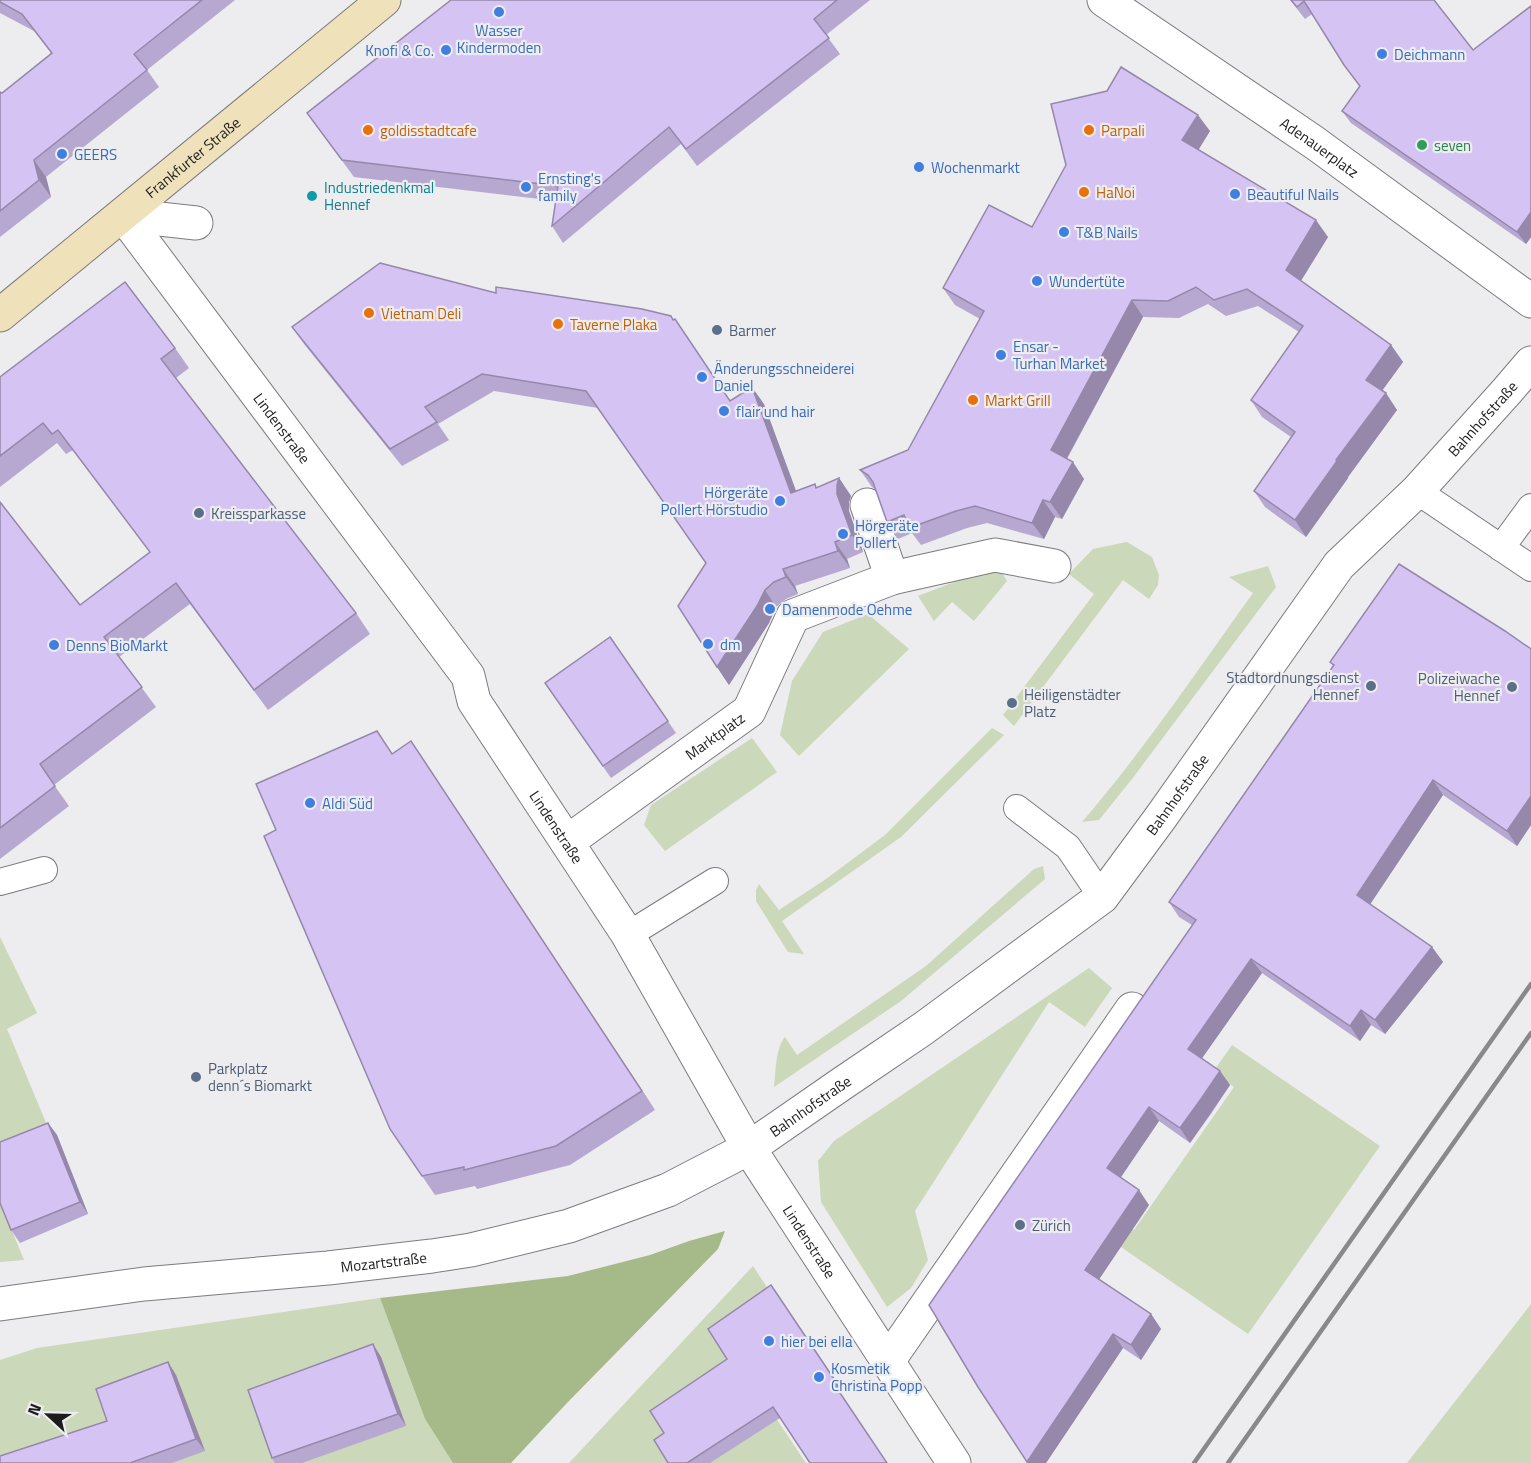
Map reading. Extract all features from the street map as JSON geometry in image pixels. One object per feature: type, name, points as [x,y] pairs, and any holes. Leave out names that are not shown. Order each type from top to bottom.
[{"type":"main road","name":"Frankfurter Straße","points":[[0,315],[384,0]]},
{"type":"street","name":"Adenauerplatz","points":[[1104,0],[1315,143],[1531,301]]},
{"type":"street","points":[[123,214],[196,223]]},
{"type":"street","name":"Lindenstraße","points":[[123,214],[468,676],[474,701],[628,935],[749,1148],[954,1463]]},
{"type":"street","name":"Bahnhofstraße","points":[[749,1148],[924,1028],[1102,897],[1339,565],[1417,491],[1531,363]]},
{"type":"street","points":[[867,505],[892,578]]},
{"type":"street","name":"Marktplatz","points":[[567,843],[749,711],[793,616],[892,578],[995,555],[1054,566]]},
{"type":"street","points":[[888,1360],[1132,1009]]},
{"type":"street","name":"Mozartstraße","points":[[0,1304],[144,1284],[339,1267],[471,1250],[569,1226],[668,1190],[749,1148]]},
{"type":"lane","points":[[1417,491],[1531,568]]},
{"type":"lane","points":[[1501,548],[1531,507]]},
{"type":"lane","points":[[1017,808],[1068,847],[1102,897]]},
{"type":"lane","points":[[0,882],[44,870]]},
{"type":"lane","points":[[628,935],[715,881]]},
{"type":"green space","points":[[1127,542],[1152,557],[1159,575],[1158,585],[1149,599],[1123,580],[1014,726],[1003,715],[1094,594],[1069,574],[1093,549]]},
{"type":"green space","points":[[1268,566],[1276,587],[1099,820],[1082,822],[1149,738],[1253,593],[1229,577]]},
{"type":"green space","points":[[990,568],[1000,570],[1007,581],[974,621],[952,602],[934,621],[918,596]]},
{"type":"green space","points":[[868,614],[909,649],[799,756],[780,735],[792,681],[823,632]]},
{"type":"green space","points":[[992,728],[1004,735],[901,837],[782,921],[804,954],[788,952],[756,901],[756,890],[759,884],[779,910],[826,879],[885,835]]},
{"type":"green space","points":[[752,738],[777,772],[665,851],[644,825],[651,805]]},
{"type":"green space","points":[[1043,866],[1045,879],[901,1001],[774,1087],[778,1054],[785,1037],[797,1055],[926,966],[1034,869]]},
{"type":"green space","points":[[0,937],[37,1013],[7,1029],[49,1130],[0,1151]]},
{"type":"green space","points":[[1089,968],[1112,988],[1085,1027],[1049,1002],[915,1211],[928,1260],[911,1288],[887,1307],[821,1202],[818,1161],[834,1141]]},
{"type":"green space","points":[[1232,1045],[1380,1146],[1248,1334],[1096,1230],[1108,1213],[1134,1230],[1234,1087],[1213,1072]]},
{"type":"green space","points":[[0,1202],[24,1260],[0,1262]]},
{"type":"green space","points":[[725,1231],[718,1249],[511,1463],[453,1463],[425,1419],[380,1298],[568,1276],[650,1255]]},
{"type":"green space","points":[[753,1266],[772,1295],[718,1332],[806,1463],[569,1463]]},
{"type":"green space","points":[[380,1298],[425,1419],[453,1463],[0,1463],[0,1360],[37,1348]]},
{"type":"green space","points":[[1531,1304],[1531,1463],[1407,1463]]},
{"type":"building","points":[[0,0],[202,0],[134,54],[147,70],[34,160],[39,180],[0,211],[0,92],[2,93],[52,53],[22,14]]},
{"type":"building","points":[[451,0],[837,0],[814,19],[829,38],[686,149],[669,127],[552,226],[558,186],[342,160],[307,113]]},
{"type":"building","points":[[1291,0],[1434,0],[1473,50],[1531,6],[1531,212],[1517,232],[1342,111],[1360,86],[1344,65],[1304,1],[1297,7]]},
{"type":"building","points":[[1121,67],[1198,115],[1182,140],[1316,220],[1286,270],[1391,345],[1366,380],[1386,393],[1295,520],[1254,491],[1295,432],[1251,400],[1303,326],[1247,289],[1214,300],[1196,287],[1168,301],[1132,300],[1051,450],[1073,462],[1050,502],[1043,500],[1032,523],[975,506],[909,528],[904,515],[887,522],[873,482],[860,470],[908,450],[984,311],[943,288],[989,205],[1032,227],[1066,165],[1051,104],[1107,91]]},
{"type":"building","points":[[380,263],[496,293],[496,287],[642,309],[671,316],[730,401],[752,387],[791,493],[815,484],[816,488],[839,478],[837,494],[852,535],[835,542],[838,551],[783,569],[786,577],[774,582],[765,590],[717,667],[678,606],[706,563],[586,391],[482,374],[425,407],[437,422],[390,449],[292,327]]},
{"type":"building","name":"Kreissparkasse","points":[[125,282],[175,348],[161,359],[356,613],[254,690],[176,583],[104,637],[142,687],[40,764],[55,786],[0,828],[0,502],[80,605],[150,552],[58,430],[52,434],[43,423],[0,456],[0,377]]},
{"type":"building","points":[[1399,564],[1531,649],[1531,796],[1507,831],[1433,780],[1357,895],[1432,947],[1375,1020],[1361,1010],[1350,1026],[1251,959],[1188,1049],[1220,1071],[1201,1099],[1180,1128],[1149,1107],[1107,1168],[1139,1190],[1085,1270],[1151,1314],[1131,1345],[1113,1334],[1027,1462],[978,1387],[929,1305],[1196,920],[1169,902],[1334,665],[1330,662]]},
{"type":"building","points":[[610,637],[668,721],[603,766],[545,683]]},
{"type":"building","points":[[377,731],[392,754],[411,741],[642,1091],[556,1146],[464,1170],[464,1167],[422,1176],[390,1129],[264,836],[276,830],[256,784]]},
{"type":"building","points":[[48,1123],[80,1202],[11,1230],[0,1203],[0,1142]]},
{"type":"building","points":[[771,1285],[887,1463],[810,1463],[773,1407],[687,1463],[668,1463],[654,1440],[664,1433],[650,1411],[727,1359],[708,1329]]},
{"type":"building","points":[[373,1344],[398,1414],[272,1458],[248,1390]]},
{"type":"building","points":[[168,1362],[196,1439],[130,1463],[0,1463],[0,1456],[107,1421],[96,1389]]},
{"type":"railway","points":[[1194,1463],[1531,984]]},
{"type":"railway","points":[[1228,1463],[1531,1033]]},
{"type":"place","name":"Wasser Kindermoden","points":[[499,12]]},
{"type":"place","name":"Knofi & Co.","points":[[446,50]]},
{"type":"place","name":"Deichmann","points":[[1382,54]]},
{"type":"place","name":"goldisstadtcafe","points":[[368,130]]},
{"type":"place","name":"Parpali","points":[[1089,130]]},
{"type":"place","name":"seven","points":[[1422,145]]},
{"type":"place","name":"GEERS","points":[[62,154]]},
{"type":"place","name":"Wochenmarkt","points":[[919,167]]},
{"type":"place","name":"Ernsting's family","points":[[526,187]]},
{"type":"place","name":"HaNoi","points":[[1084,192]]},
{"type":"place","name":"Beautiful Nails","points":[[1235,194]]},
{"type":"place","name":"Industriedenkmal Hennef","points":[[312,196]]},
{"type":"place","name":"T&B Nails","points":[[1064,232]]},
{"type":"place","name":"Wundertüte","points":[[1037,281]]},
{"type":"place","name":"Vietnam Deli","points":[[369,313]]},
{"type":"place","name":"Taverne Plaka","points":[[558,324]]},
{"type":"place","name":"Barmer","points":[[717,330]]},
{"type":"place","name":"Ensar - Turhan Market","points":[[1001,355]]},
{"type":"place","name":"Änderungsschneiderei Daniel","points":[[702,377]]},
{"type":"place","name":"Markt Grill","points":[[973,400]]},
{"type":"place","name":"flair und hair","points":[[724,411]]},
{"type":"place","name":"Hörgeräte Pollert Hörstudio","points":[[780,501]]},
{"type":"place","name":"Kreissparkasse","points":[[199,513]]},
{"type":"place","name":"Hörgeräte Pollert","points":[[843,534]]},
{"type":"place","name":"Damenmode Oehme","points":[[770,609]]},
{"type":"place","name":"dm","points":[[708,644]]},
{"type":"place","name":"Denns BioMarkt","points":[[54,645]]},
{"type":"place","name":"Stadtordnungsdienst Hennef","points":[[1371,686]]},
{"type":"place","name":"Polizeiwache Hennef","points":[[1512,687]]},
{"type":"place","name":"Heiligenstädter Platz","points":[[1012,703]]},
{"type":"place","name":"Aldi Süd","points":[[310,803]]},
{"type":"place","name":"Parkplatz denn´s Biomarkt","points":[[196,1077]]},
{"type":"place","name":"Zürich","points":[[1020,1225]]},
{"type":"place","name":"hier bei ella","points":[[769,1341]]},
{"type":"place","name":"Kosmetik Christina Popp","points":[[819,1377]]}]
